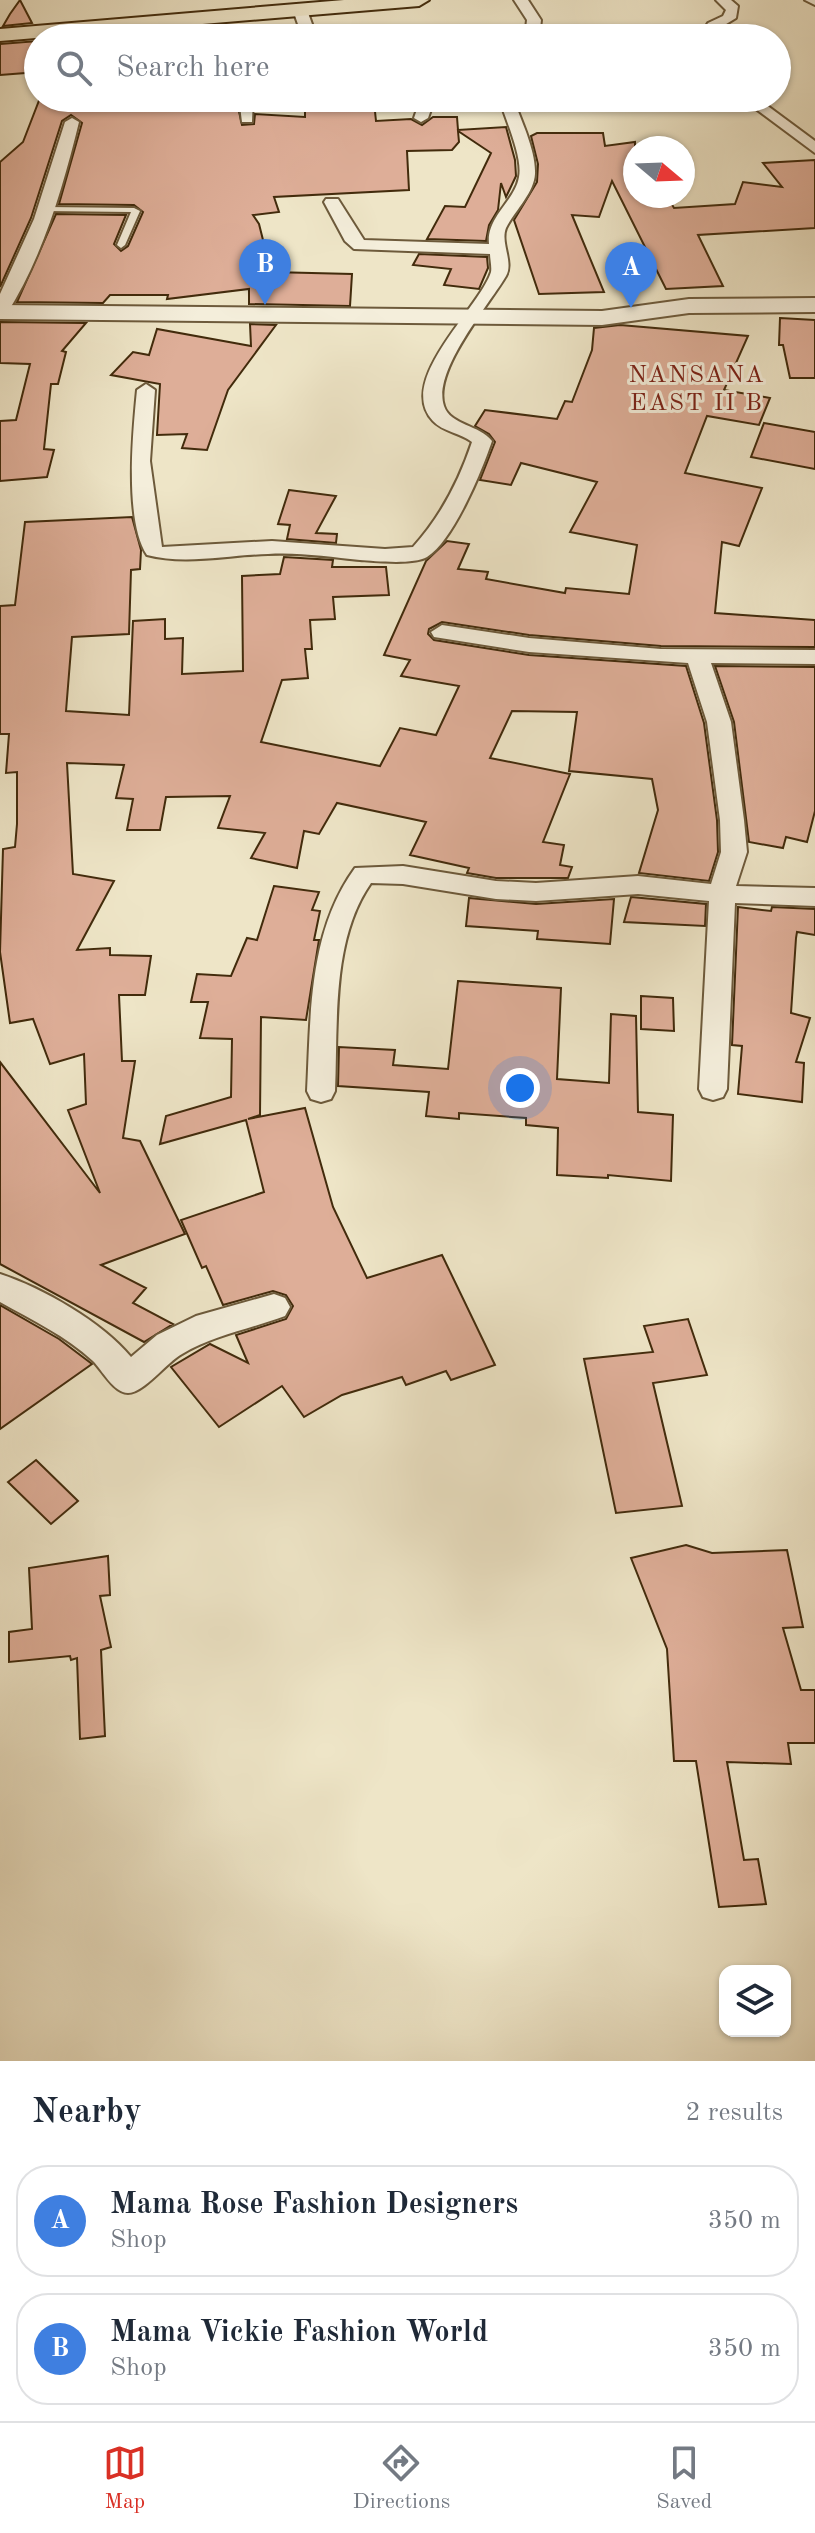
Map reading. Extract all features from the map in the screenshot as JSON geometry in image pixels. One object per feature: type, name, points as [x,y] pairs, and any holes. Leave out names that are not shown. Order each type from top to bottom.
[{"type":"main road","points":[[104,24],[274,6],[300,10],[419,0]]},
{"type":"main road","points":[[0,35],[24,32]]},
{"type":"street","points":[[521,0],[534,24]]},
{"type":"street","points":[[717,24],[729,18],[733,9],[723,0]]},
{"type":"street","points":[[300,10],[305,24]]},
{"type":"street","points":[[247,112],[247,119]]},
{"type":"street","points":[[421,118],[423,112]]},
{"type":"street","points":[[146,390],[140,461],[150,543],[154,551],[166,554],[272,547],[406,556],[419,553],[432,539],[461,494],[482,441],[476,434],[440,417],[432,405],[431,391],[468,316],[500,271],[496,232],[527,179],[527,165],[510,112]]},
{"type":"street","points":[[767,112],[815,148]]},
{"type":"street","points":[[72,122],[47,209],[19,277],[0,311],[602,318],[689,306],[815,305]]},
{"type":"street","points":[[332,202],[353,241],[360,245],[496,249]]},
{"type":"street","points":[[442,632],[529,645],[697,656],[815,657]]},
{"type":"street","points":[[697,656],[719,722],[734,852],[725,874],[722,894],[713,1089]]},
{"type":"street","points":[[321,1091],[332,943],[355,883],[364,874],[403,875],[509,891],[638,885],[722,894],[815,897]]},
{"type":"street","points":[[0,1287],[85,1335],[116,1360],[128,1379],[168,1345],[207,1326],[274,1307]]},
{"type":"lane","points":[[47,209],[134,210],[121,245]]},
{"type":"building","points":[[20,0],[32,23],[3,26],[10,14]]},
{"type":"building","points":[[24,42],[24,73],[0,75],[0,44]]},
{"type":"building","points":[[35,112],[239,112],[242,125],[254,124],[255,114],[305,117],[305,112],[375,112],[376,121],[411,119],[422,125],[433,117],[457,117],[458,130],[506,127],[516,176],[506,197],[501,183],[498,210],[489,225],[486,241],[427,239],[445,206],[465,207],[491,153],[458,131],[459,142],[452,150],[407,151],[409,190],[274,197],[279,212],[253,215],[259,224],[271,272],[352,274],[350,306],[249,304],[249,289],[167,299],[168,295],[110,295],[103,303],[17,302],[56,214],[126,215],[114,244],[121,251],[128,246],[143,212],[134,205],[59,204],[82,123],[71,115],[62,121],[31,218],[0,287],[0,162],[23,142]]},
{"type":"building","points":[[537,133],[603,133],[605,146],[623,144],[623,203],[612,181],[599,217],[572,215],[604,292],[539,294],[514,220],[537,182],[538,164],[531,136]]},
{"type":"building","points":[[815,160],[815,228],[698,235],[723,286],[666,289],[626,208],[695,208],[735,204],[743,182],[782,187],[763,163]]},
{"type":"building","points":[[419,254],[487,257],[488,268],[479,289],[444,285],[451,269],[413,265]]},
{"type":"building","points":[[780,318],[815,320],[815,378],[790,378],[783,345],[779,345]]},
{"type":"building","points":[[0,322],[86,323],[62,351],[66,352],[58,384],[51,384],[44,449],[54,450],[47,477],[0,481],[0,421],[16,420],[30,364],[0,363]]},
{"type":"building","points":[[250,324],[276,325],[228,390],[207,450],[182,448],[187,434],[157,435],[160,384],[111,375],[133,352],[149,355],[157,329],[251,346]]},
{"type":"building","points":[[620,325],[748,336],[724,390],[770,398],[759,425],[707,416],[685,473],[762,488],[739,546],[722,542],[715,613],[815,620],[815,647],[661,646],[529,635],[442,622],[429,629],[428,634],[434,640],[529,655],[686,666],[704,723],[717,820],[718,852],[709,881],[639,873],[658,810],[652,779],[569,771],[577,712],[512,711],[490,758],[570,774],[543,842],[564,845],[560,865],[572,867],[568,878],[496,878],[467,873],[469,868],[410,855],[426,822],[337,803],[319,834],[304,831],[297,868],[251,858],[265,833],[218,828],[230,796],[166,797],[160,830],[127,830],[133,799],[116,798],[124,765],[67,763],[73,874],[114,881],[77,950],[110,948],[110,955],[151,956],[145,995],[119,995],[122,1061],[135,1061],[123,1138],[140,1141],[185,1234],[101,1265],[146,1288],[133,1303],[173,1324],[144,1342],[0,1264],[0,1062],[100,1193],[68,1110],[86,1104],[84,1054],[50,1064],[33,1019],[10,1023],[0,952],[3,849],[15,847],[17,772],[6,773],[9,734],[0,734],[0,606],[15,605],[25,522],[132,517],[141,550],[140,569],[131,570],[129,634],[72,637],[66,711],[129,715],[133,621],[165,619],[165,639],[183,638],[182,674],[243,671],[242,576],[280,574],[284,557],[333,560],[332,567],[386,567],[389,595],[333,597],[335,619],[310,620],[312,649],[305,649],[308,678],[282,680],[261,742],[380,766],[400,728],[436,735],[459,686],[401,676],[410,660],[384,655],[426,561],[447,541],[469,544],[458,569],[488,572],[486,579],[565,593],[566,588],[629,594],[637,545],[570,532],[597,482],[521,463],[511,485],[480,480],[495,442],[489,434],[475,426],[485,410],[557,419],[565,401],[572,402],[592,350],[594,328]]},
{"type":"building","points":[[764,423],[815,432],[815,469],[751,457]]},
{"type":"building","points":[[289,490],[336,496],[316,533],[337,534],[336,543],[287,539],[290,525],[278,524]]},
{"type":"building","points":[[715,666],[815,667],[815,811],[807,842],[786,837],[783,848],[749,842],[734,722]]},
{"type":"building","points":[[274,886],[319,892],[312,910],[320,911],[314,940],[319,940],[306,1020],[261,1017],[260,1115],[248,1119],[305,1108],[333,1207],[367,1278],[442,1255],[495,1365],[451,1380],[446,1371],[406,1385],[402,1377],[342,1395],[304,1417],[282,1386],[219,1427],[171,1367],[210,1344],[248,1363],[236,1335],[286,1319],[293,1306],[286,1295],[273,1291],[223,1305],[206,1266],[202,1268],[181,1220],[264,1192],[246,1120],[160,1144],[166,1116],[231,1097],[232,1039],[200,1038],[208,1002],[191,1002],[197,974],[231,976],[247,938],[257,940]]},
{"type":"building","points":[[631,897],[706,904],[705,926],[624,922]]},
{"type":"building","points":[[469,898],[536,904],[614,899],[610,944],[537,939],[538,931],[466,926]]},
{"type":"building","points":[[738,907],[771,911],[772,907],[815,909],[815,935],[797,932],[796,938],[791,1013],[810,1018],[796,1062],[804,1063],[802,1102],[738,1094],[742,1046],[732,1045]]},
{"type":"building","points":[[458,981],[561,988],[557,1079],[609,1083],[611,1014],[636,1016],[638,1112],[673,1115],[671,1181],[608,1175],[608,1178],[557,1175],[558,1128],[526,1125],[526,1118],[459,1113],[459,1119],[426,1116],[429,1092],[338,1086],[339,1047],[395,1050],[393,1065],[448,1069]]},
{"type":"building","points":[[641,996],[673,998],[674,1031],[641,1029]]},
{"type":"building","points":[[0,1305],[59,1339],[92,1364],[0,1429]]},
{"type":"building","points":[[688,1319],[707,1375],[653,1383],[682,1506],[616,1513],[584,1359],[653,1352],[644,1326]]},
{"type":"building","points":[[36,1460],[78,1501],[51,1524],[8,1482]]},
{"type":"building","points":[[686,1545],[712,1553],[787,1550],[803,1627],[783,1628],[801,1690],[815,1690],[815,1743],[788,1743],[791,1764],[727,1762],[744,1860],[758,1859],[766,1904],[719,1907],[696,1761],[674,1761],[667,1649],[631,1558]]},
{"type":"building","points":[[108,1556],[110,1595],[100,1596],[111,1647],[101,1650],[105,1736],[80,1739],[77,1658],[71,1660],[70,1656],[9,1662],[9,1632],[32,1629],[29,1568]]},
{"type":"place","name":"Mama Vickie Fashion World","points":[[265,305]]},
{"type":"place","name":"Mama Rose Fashion Designers","points":[[631,308]]},
{"type":"district","name":"NANSANA EAST II B","points":[[697,388]]}]
